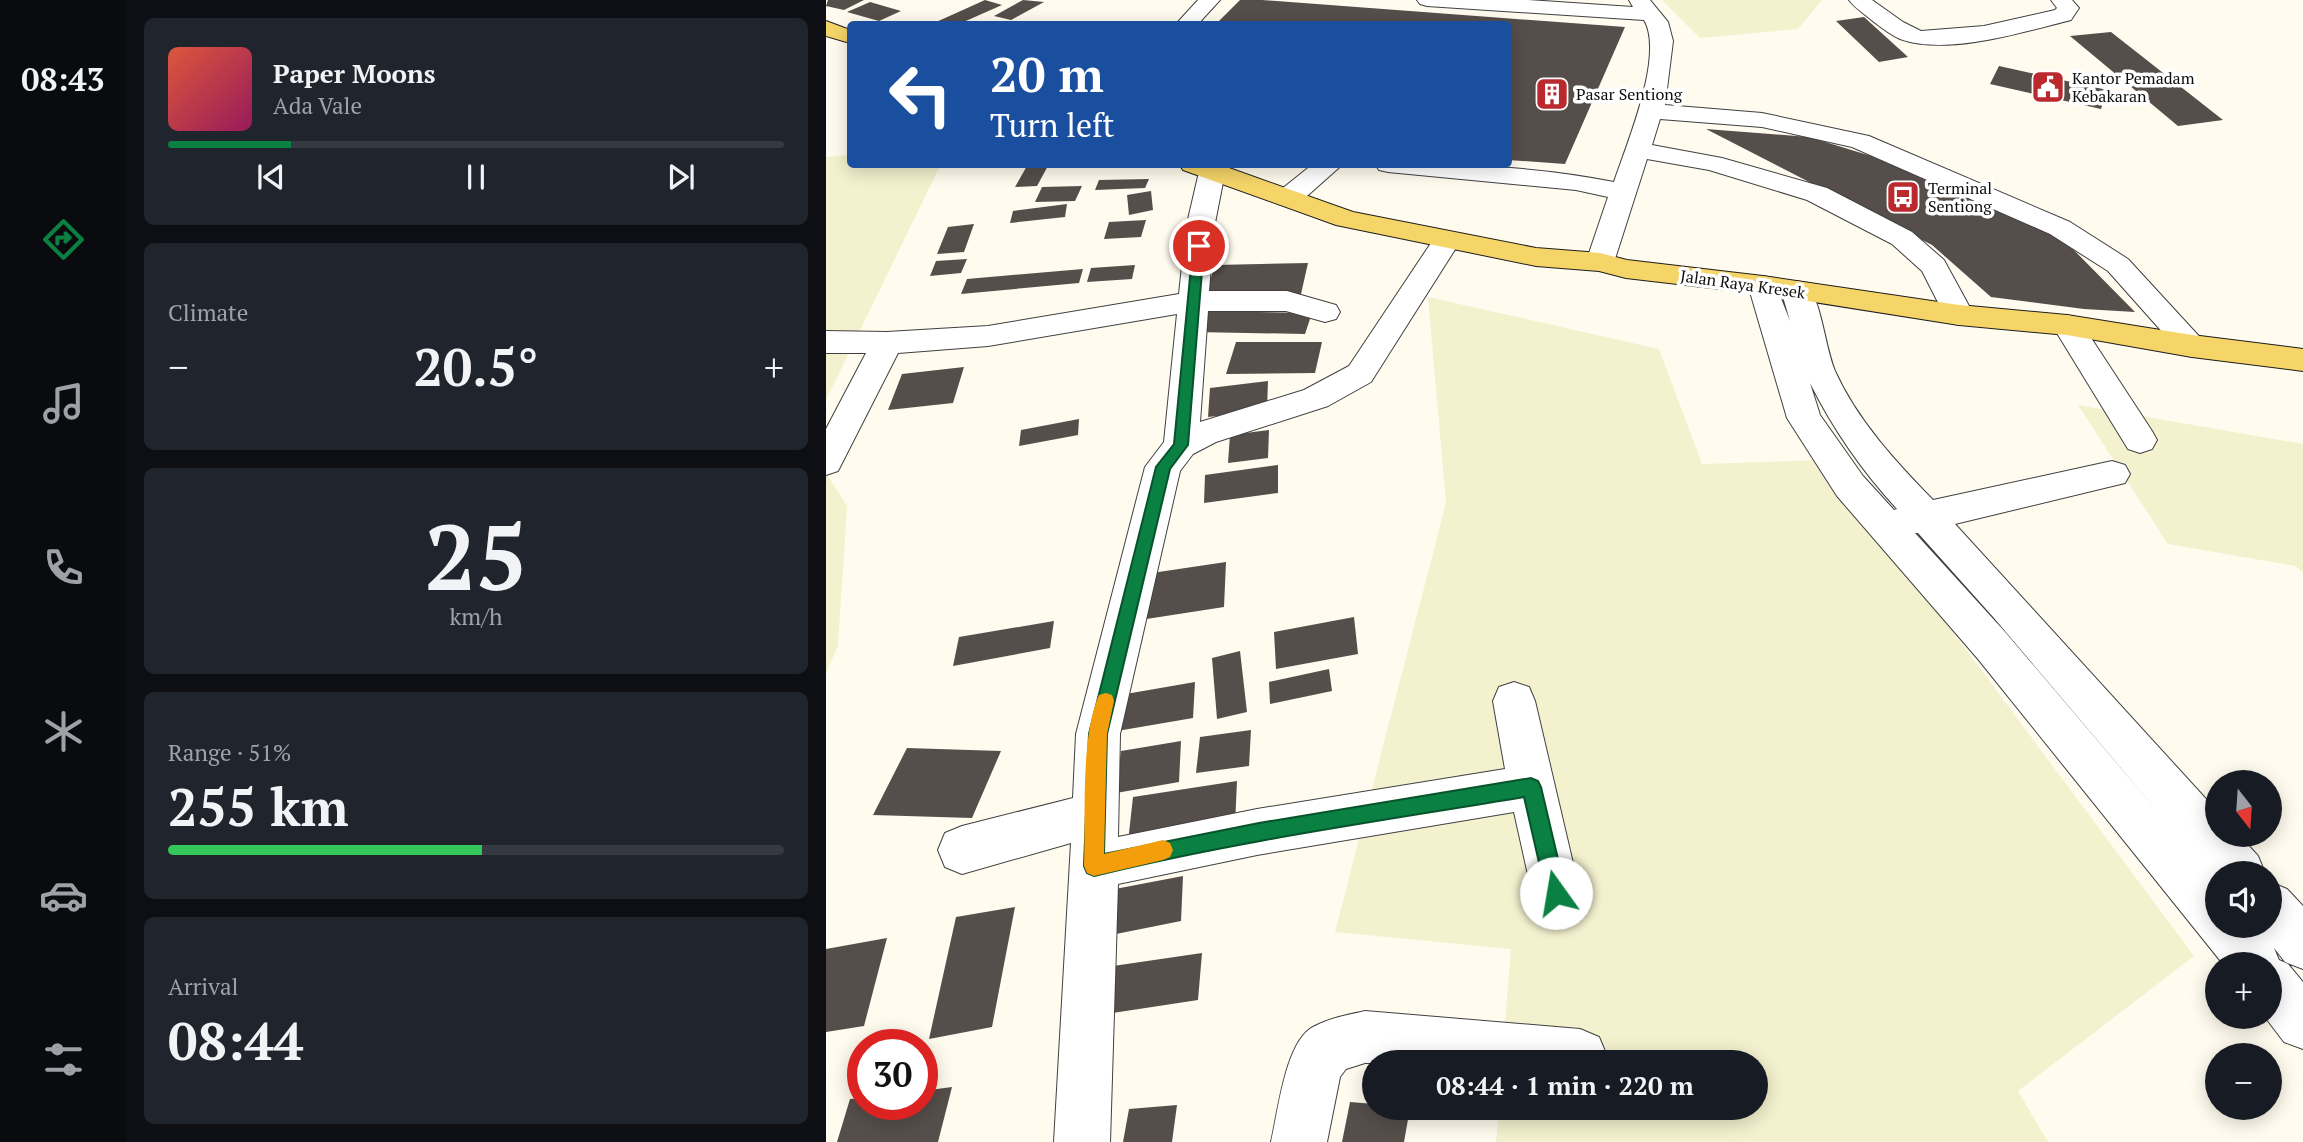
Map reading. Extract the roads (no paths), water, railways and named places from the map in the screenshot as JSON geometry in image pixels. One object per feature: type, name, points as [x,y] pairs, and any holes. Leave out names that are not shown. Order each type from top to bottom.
[{"type":"main road","points":[[826,28],[847,36]]},
{"type":"main road","name":"Jalan Raya Kresek","points":[[1202,168],[1346,219],[1536,257],[1600,262],[1626,269],[1959,314],[2067,325],[2192,346],[2303,360]]},
{"type":"street","points":[[1189,21],[1210,0]]},
{"type":"street","points":[[1427,0],[1645,7],[1657,22],[1662,41],[1655,98],[1600,262]]},
{"type":"street","points":[[1859,0],[1889,24],[1910,36],[1934,38],[2063,15],[2068,8],[2061,0]]},
{"type":"street","points":[[1650,111],[1762,120],[1860,141],[1958,183],[2060,228],[2118,265],[2192,346]]},
{"type":"street","points":[[1637,150],[1713,163],[1817,194],[1902,238],[1934,266],[1959,314]]},
{"type":"street","points":[[1181,445],[1200,229],[1202,168]]},
{"type":"street","points":[[1288,198],[1325,168]]},
{"type":"street","points":[[1430,168],[1576,182],[1624,192]]},
{"type":"street","points":[[1082,1142],[1090,1004],[1098,734],[1163,467],[1181,445],[1204,433],[1316,398],[1360,374],[1447,240]]},
{"type":"street","points":[[1780,288],[1844,417],[1885,473],[2017,617],[2230,861]]},
{"type":"street","points":[[1780,288],[1804,418],[1850,486],[1992,646],[2205,904]]},
{"type":"street","points":[[826,342],[887,343],[988,336],[1194,301],[1287,301],[1325,312]]},
{"type":"street","points":[[2067,325],[2140,440]]},
{"type":"street","points":[[826,462],[887,343]]},
{"type":"street","points":[[1886,527],[2112,474]]},
{"type":"street","points":[[1514,701],[1556,893]]},
{"type":"street","points":[[1094,866],[1259,832],[1531,787]]},
{"type":"street","points":[[961,850],[1094,815]]},
{"type":"street","points":[[2282,920],[2303,944]]},
{"type":"street","points":[[2233,938],[2245,952]]},
{"type":"street","points":[[2282,997],[2303,1023]]},
{"type":"street","points":[[1299,1142],[1315,1066],[1329,1047],[1365,1037],[1512,1050]]},
{"type":"place","name":"Kantor Pemadam Kebakaran","points":[[2048,87]]},
{"type":"place","name":"Pasar Sentiong","points":[[1552,94]]},
{"type":"place","name":"Terminal Sentiong","points":[[1903,197]]}]
